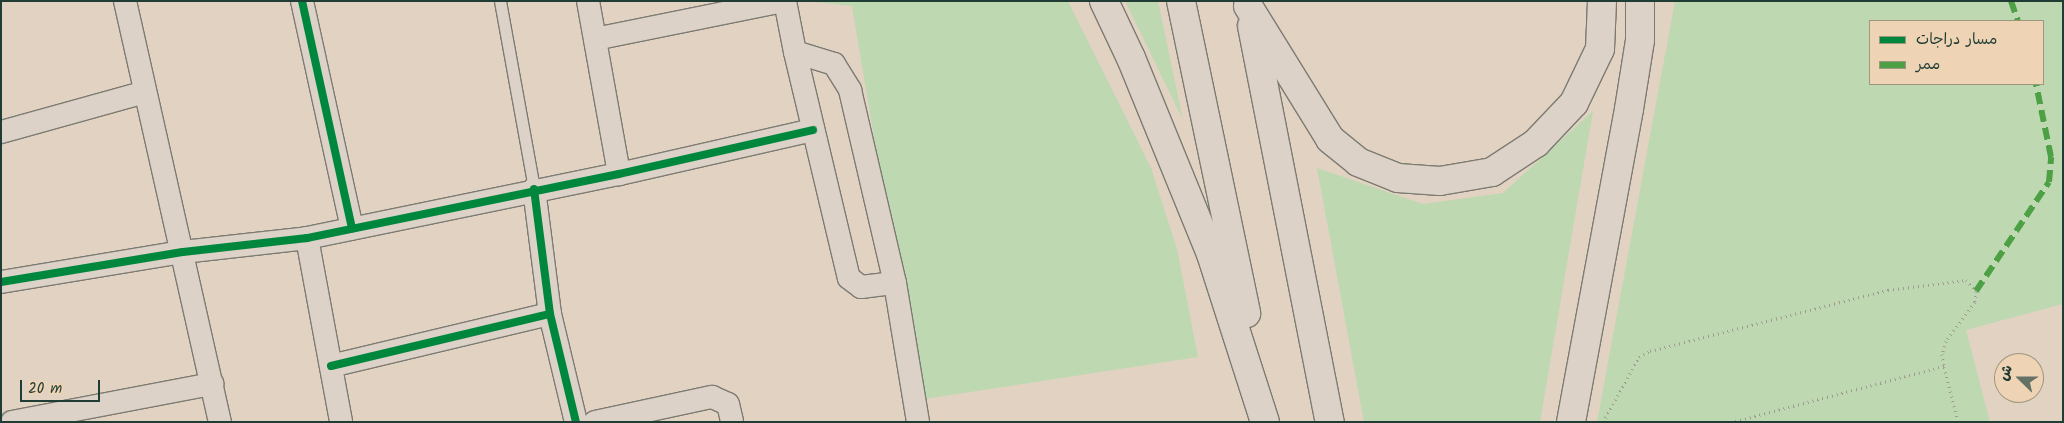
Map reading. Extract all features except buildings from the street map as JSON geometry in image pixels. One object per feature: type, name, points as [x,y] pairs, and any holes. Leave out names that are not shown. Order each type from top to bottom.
[{"type":"highway","points":[[1104,1],[1135,67],[1211,254],[1267,422]]},
{"type":"highway","points":[[1181,1],[1267,422]]},
{"type":"highway","points":[[1248,4],[1330,139],[1358,162],[1398,178],[1440,181],[1492,172],[1536,143],[1574,103],[1600,49],[1602,1]]},
{"type":"highway","points":[[1571,422],[1629,109],[1640,40],[1640,1]]},
{"type":"highway","points":[[1248,4],[1330,422]]},
{"type":"street","points":[[125,1],[220,422]]},
{"type":"street","points":[[302,1],[352,229]]},
{"type":"street","points":[[588,1],[620,174]]},
{"type":"street","points":[[595,39],[784,1],[849,278],[861,287],[895,283]]},
{"type":"street","points":[[795,52],[834,64],[850,90],[895,283],[918,422]]},
{"type":"street","points":[[1,132],[144,92]]},
{"type":"street","points":[[1,282],[183,252],[307,238],[534,189],[620,174],[813,130]]},
{"type":"street","points":[[534,189],[550,314],[576,422]]},
{"type":"street","points":[[307,238],[341,422]]},
{"type":"street","points":[[331,366],[550,314]]},
{"type":"street","points":[[12,422],[52,418],[212,384]]},
{"type":"street","points":[[595,422],[712,396],[728,404],[732,422]]},
{"type":"lane","points":[[500,1],[534,189]]},
{"type":"path","points":[[1603,422],[1639,357],[1650,351],[1888,290],[1966,280],[1976,291],[1975,302],[1946,341],[1942,354],[1958,422]]},
{"type":"path","points":[[1732,422],[1944,366]]},
{"type":"green space","points":[[805,1],[1068,1],[1151,168],[1177,249],[1198,357],[918,400],[852,6]]},
{"type":"green space","points":[[1125,1],[1158,1],[1183,120]]},
{"type":"green space","points":[[1675,1],[2063,1],[2063,304],[1966,330],[1990,422],[1597,422]]},
{"type":"green space","points":[[1593,111],[1540,422],[1364,422],[1317,168],[1423,204],[1503,193]]},
{"type":"marked path","points":[[2011,1],[2018,20]]},
{"type":"marked path","points":[[1976,291],[2049,182],[2051,157],[2036,85]]},
{"type":"cycle path","points":[[302,1],[352,229]]},
{"type":"cycle path","points":[[1,282],[183,252],[307,238],[619,174],[813,130]]},
{"type":"cycle path","points":[[534,189],[550,314],[576,422]]},
{"type":"cycle path","points":[[331,366],[550,314]]}]
